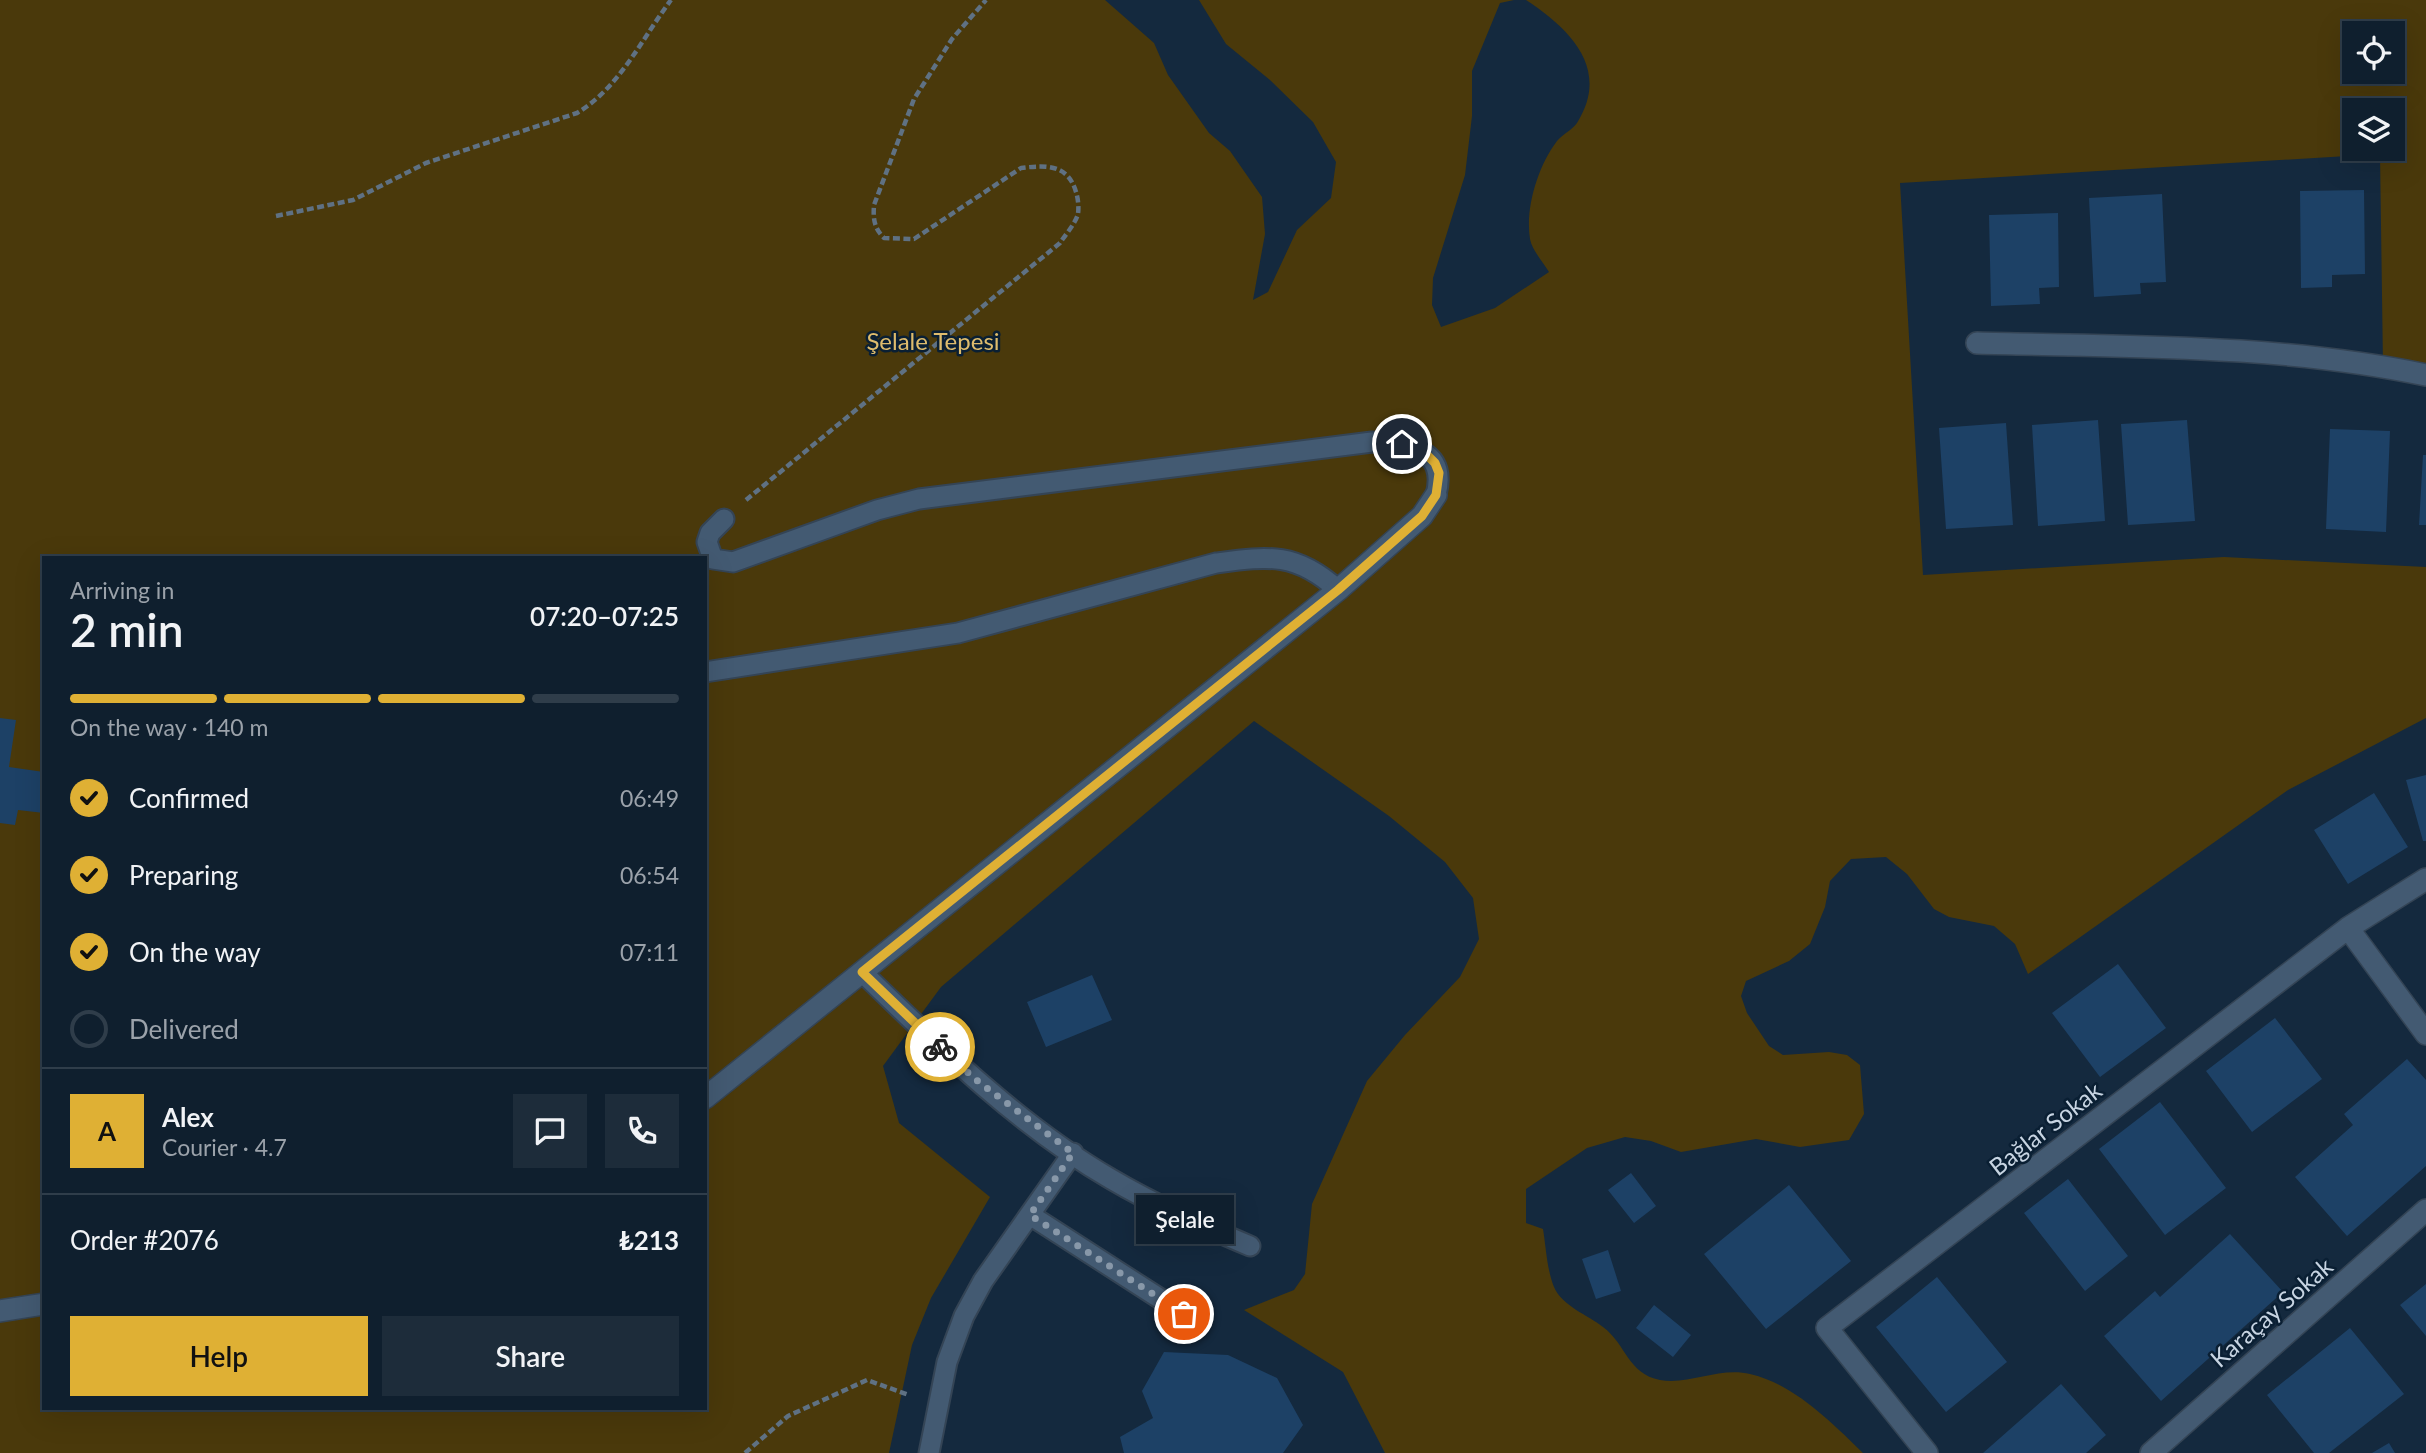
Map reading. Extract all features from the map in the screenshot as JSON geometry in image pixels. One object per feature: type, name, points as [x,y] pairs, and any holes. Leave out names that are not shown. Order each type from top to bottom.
[{"type":"street","points":[[1977,343],[2241,350],[2351,360],[2426,375]]},
{"type":"street","points":[[707,1096],[1338,590],[1422,516],[1436,495]]},
{"type":"street","name":"Bağlar Sokak","points":[[1927,1453],[1827,1328],[2348,928],[2426,879]]},
{"type":"street","points":[[2348,928],[2426,1034]]},
{"type":"street","name":"Karaçay Sokak","points":[[2151,1453],[2426,1210]]},
{"type":"street","points":[[0,1311],[42,1304]]},
{"type":"lane","points":[[724,519],[709,533],[708,552],[713,559],[733,562],[877,510],[919,499],[1372,442],[1402,444],[1423,451],[1435,463],[1439,473],[1436,495]]},
{"type":"lane","points":[[707,672],[958,633],[1216,563],[1241,559],[1286,559],[1304,564],[1338,590]]},
{"type":"lane","points":[[862,972],[975,1079],[1073,1153],[1119,1184],[1250,1246]]},
{"type":"lane","points":[[929,1453],[947,1363],[964,1316],[983,1282],[1073,1153]]},
{"type":"lane","points":[[1030,1215],[1184,1314]]},
{"type":"path","points":[[276,216],[353,200],[434,159],[577,113],[593,103],[617,81],[671,0]]},
{"type":"path","points":[[724,519],[1060,243],[1078,213],[1078,197],[1067,173],[1053,166],[1039,166],[1021,169],[914,239],[884,238],[873,220],[874,205],[914,99],[952,39],[986,0]]},
{"type":"path","points":[[745,1453],[788,1416],[867,1380],[937,1405]]},
{"type":"green space","name":"Şelale Tepesi","points":[[0,0],[1105,0],[1154,43],[1168,75],[1209,133],[1230,151],[1262,197],[1265,234],[1253,300],[1268,292],[1297,230],[1331,198],[1336,162],[1313,122],[1270,80],[1226,44],[1199,0],[1514,0],[1500,3],[1472,71],[1472,116],[1465,175],[1433,278],[1432,305],[1441,327],[1495,308],[1549,272],[1531,243],[1531,201],[1544,162],[1557,141],[1577,123],[1590,85],[1581,52],[1570,37],[1526,0],[2426,0],[2426,375],[2383,366],[2380,161],[2405,161],[2405,98],[2342,98],[2342,156],[1900,183],[1923,575],[2224,557],[2426,567],[2426,718],[2288,790],[2028,974],[2015,944],[1994,926],[1949,917],[1934,909],[1907,874],[1886,857],[1851,859],[1830,881],[1825,907],[1810,944],[1789,961],[1746,981],[1741,996],[1747,1013],[1769,1046],[1783,1055],[1829,1052],[1847,1055],[1860,1065],[1864,1114],[1849,1140],[1800,1147],[1756,1139],[1681,1152],[1651,1141],[1625,1137],[1587,1148],[1526,1189],[1526,1223],[1543,1229],[1550,1273],[1558,1294],[1569,1305],[1611,1334],[1641,1372],[1649,1377],[1671,1381],[1738,1372],[1766,1379],[1797,1395],[1863,1453],[1385,1453],[1343,1372],[1244,1310],[1294,1290],[1305,1274],[1312,1204],[1367,1081],[1405,1035],[1460,977],[1479,939],[1473,898],[1445,862],[1389,816],[1254,721],[941,987],[883,1066],[899,1123],[990,1197],[931,1298],[912,1345],[889,1453],[0,1453]]},
{"type":"building","points":[[2364,190],[2365,274],[2332,275],[2332,287],[2301,288],[2300,191]]},
{"type":"building","points":[[2162,194],[2166,282],[2140,283],[2141,294],[2094,297],[2089,198]]},
{"type":"building","points":[[2058,213],[2059,287],[2039,288],[2040,304],[1991,306],[1989,215]]},
{"type":"building","points":[[2098,420],[2105,521],[2038,526],[2032,425]]},
{"type":"building","points":[[2187,420],[2195,521],[2128,525],[2121,424]]},
{"type":"building","points":[[2006,423],[2013,525],[1946,529],[1939,428]]},
{"type":"building","points":[[2330,429],[2390,431],[2386,532],[2326,529]]},
{"type":"building","points":[[2423,455],[2426,455],[2426,525],[2419,525]]},
{"type":"building","points":[[0,718],[16,720],[9,767],[42,772],[42,813],[18,810],[15,825],[0,823]]},
{"type":"building","points":[[2426,775],[2426,841],[2423,841],[2406,780]]},
{"type":"building","points":[[2374,793],[2408,847],[2348,884],[2314,830]]},
{"type":"building","points":[[2118,964],[2166,1028],[2100,1077],[2052,1013]]},
{"type":"building","points":[[1092,975],[1112,1020],[1046,1047],[1027,1002]]},
{"type":"building","points":[[2275,1018],[2322,1079],[2252,1132],[2206,1071]]},
{"type":"building","points":[[2407,1059],[2426,1080],[2426,1166],[2347,1236],[2295,1177],[2353,1125],[2344,1114]]},
{"type":"building","points":[[2160,1102],[2226,1188],[2165,1235],[2099,1149]]},
{"type":"building","points":[[1631,1173],[1656,1206],[1634,1223],[1608,1190]]},
{"type":"building","points":[[2068,1179],[2128,1256],[2085,1291],[2024,1213]]},
{"type":"building","points":[[1789,1185],[1851,1261],[1766,1329],[1704,1254]]},
{"type":"building","points":[[2230,1234],[2283,1292],[2161,1401],[2104,1336],[2155,1291],[2160,1297]]},
{"type":"building","points":[[1608,1250],[1621,1291],[1596,1299],[1582,1259]]},
{"type":"building","points":[[1937,1277],[2007,1362],[1946,1412],[1876,1327]]},
{"type":"building","points":[[2426,1284],[2426,1336],[2400,1305]]},
{"type":"building","points":[[1654,1305],[1691,1335],[1673,1357],[1636,1328]]},
{"type":"building","points":[[2350,1328],[2404,1394],[2329,1453],[2314,1453],[2267,1395]]},
{"type":"building","points":[[1164,1352],[1228,1355],[1277,1378],[1303,1425],[1283,1453],[1124,1453],[1120,1437],[1153,1418],[1142,1391]]},
{"type":"building","points":[[2061,1384],[2106,1435],[2086,1453],[1983,1453]]},
{"type":"building","points":[[2389,1443],[2395,1453],[2372,1453]]},
{"type":"way so far","points":[[940,1047],[975,1079],[1039,1130],[1073,1153],[1030,1215],[1184,1314]]},
{"type":"place","name":"Şelale","points":[[1184,1314]]},
{"type":"route","points":[[940,1047],[862,972],[1338,590],[1422,516],[1436,495],[1439,473],[1435,463],[1423,451],[1402,444]]}]
